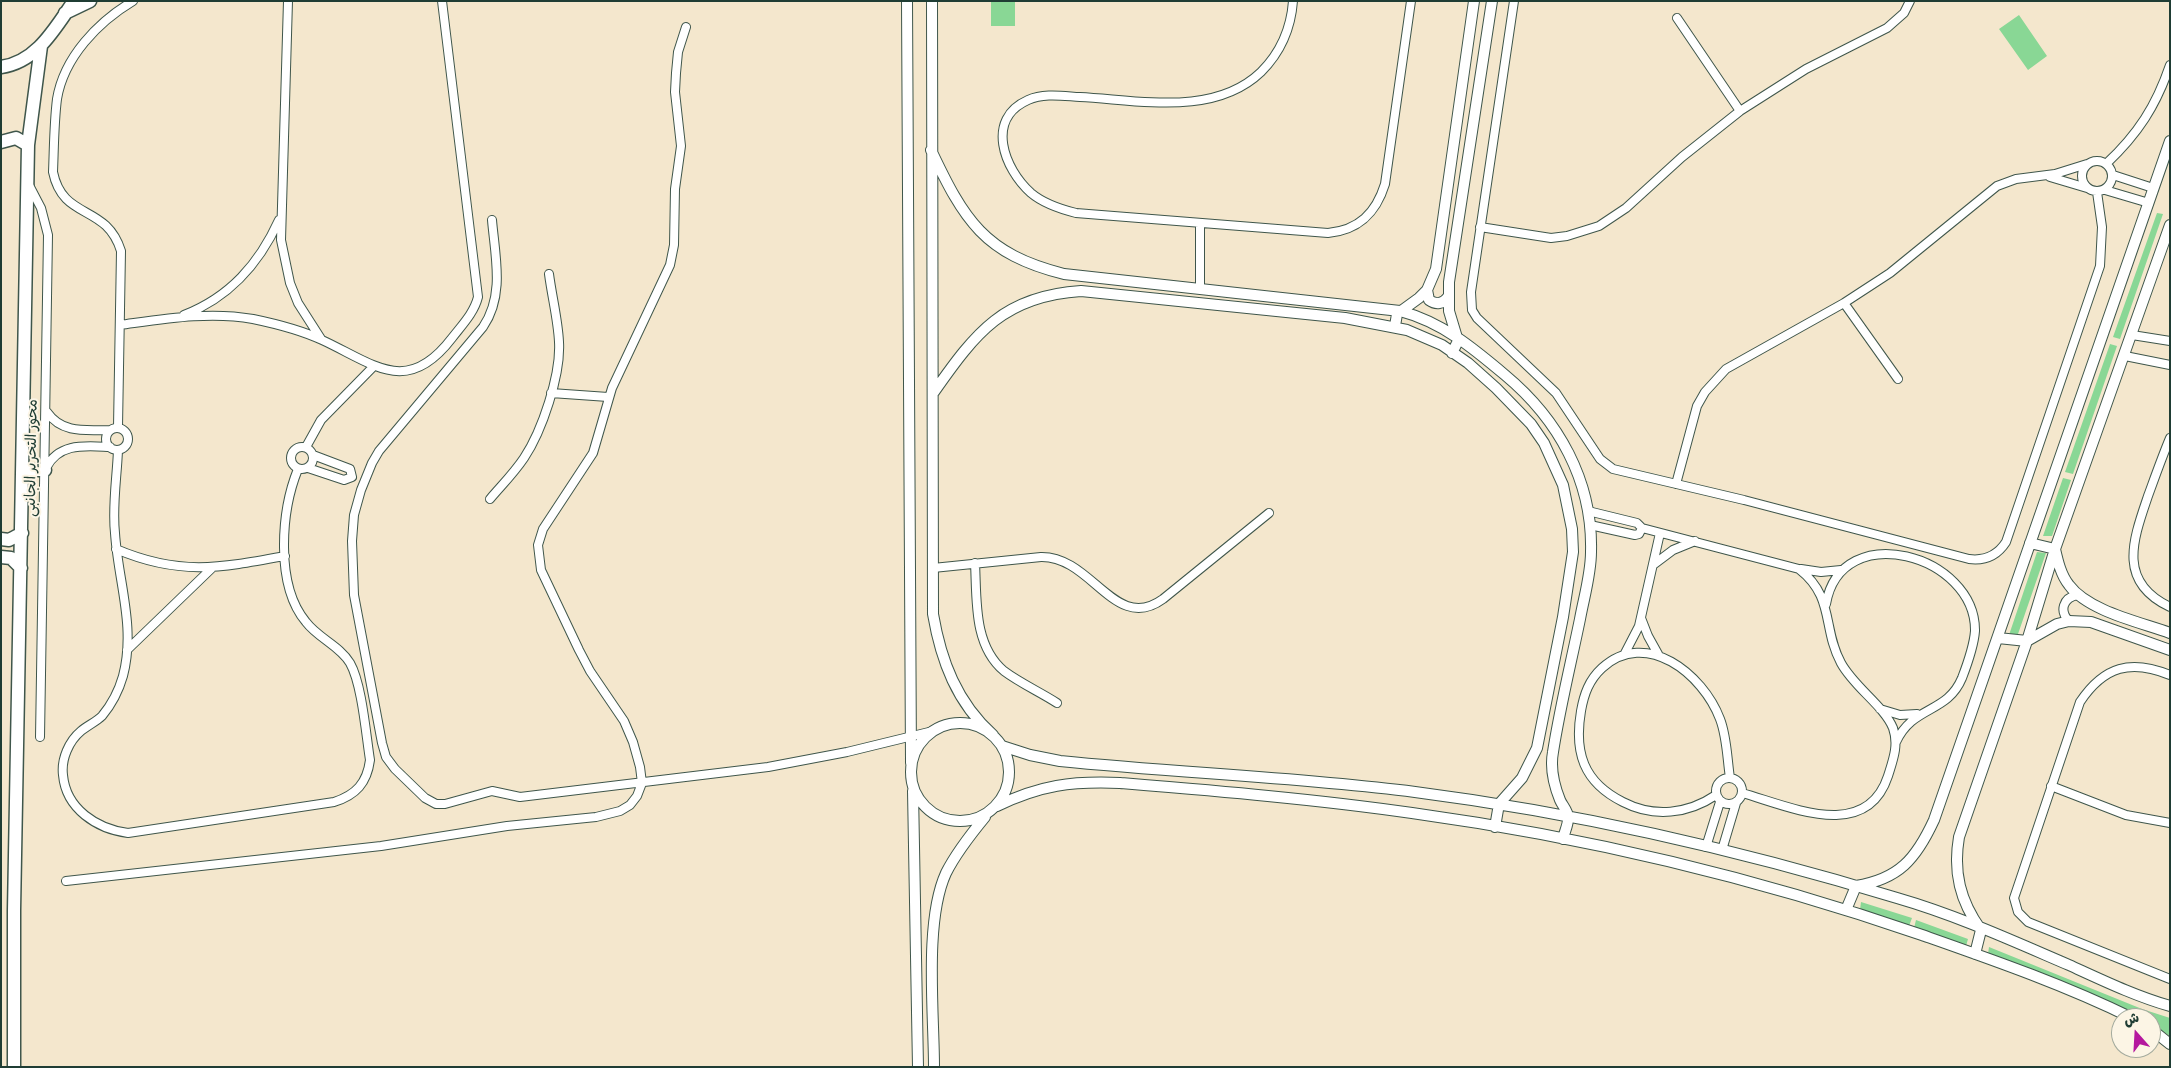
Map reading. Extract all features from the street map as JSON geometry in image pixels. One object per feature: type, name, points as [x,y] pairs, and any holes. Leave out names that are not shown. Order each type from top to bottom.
[{"type":"main road","points":[[1,67],[22,62],[40,46],[74,1]]},
{"type":"main road","points":[[65,13],[90,1]]},
{"type":"main road","points":[[14,1067],[14,910],[28,145],[40,46]]},
{"type":"main road","points":[[1,142],[16,138],[28,145]]},
{"type":"main road","points":[[23,470],[45,470]]},
{"type":"main road","points":[[1,539],[9,540],[22,533]]},
{"type":"main road","points":[[1,557],[11,558],[21,568]]},
{"type":"street","points":[[133,1],[99,26],[73,59],[64,78],[58,97],[53,172],[55,183],[67,201],[101,220],[117,239],[122,263],[114,429],[106,441],[114,448],[114,531],[126,606],[127,650],[124,673],[114,699],[100,718],[75,738],[63,763],[64,782],[68,794],[75,805],[93,822],[116,831],[141,832],[345,798],[356,792],[364,783],[370,760],[355,675],[343,654],[314,632],[298,611],[289,587],[285,556],[286,511],[298,469]]},
{"type":"street","points":[[288,1],[280,218],[284,262],[290,283],[302,310],[323,340]]},
{"type":"street","points":[[120,325],[201,316],[251,319],[299,331],[323,340],[373,367],[389,371],[405,371],[425,365],[434,359],[472,312],[478,297],[442,1]]},
{"type":"street","points":[[907,1],[911,763],[918,1067]]},
{"type":"street","points":[[932,1],[933,614],[943,659],[963,701],[976,720],[1002,746],[1008,758],[1009,783],[997,806]]},
{"type":"street","points":[[1292,1],[1289,25],[1276,54],[1255,78],[1228,94],[1196,102],[1038,96],[1016,107],[1007,115],[1002,126],[1001,138],[1011,169],[1020,182],[1045,202],[1076,213],[1328,233],[1354,227],[1374,209],[1385,184],[1412,1]]},
{"type":"street","points":[[1395,326],[1395,318],[1400,311],[1415,302],[1426,290],[1436,269],[1474,1]]},
{"type":"street","points":[[1452,352],[1457,345],[1457,337],[1449,311],[1448,297],[1492,1]]},
{"type":"street","points":[[1514,1],[1480,227],[1471,301],[1476,318],[1556,394],[1606,465],[1621,472],[1676,484],[1969,559],[1983,559],[1995,554],[2006,542],[2100,266],[2101,191]]},
{"type":"street","points":[[1480,227],[1551,238],[1575,234],[1598,226],[1626,208],[1682,157],[1740,111],[1806,69],[1887,28],[1904,13],[1910,1]]},
{"type":"street","points":[[1677,18],[1740,111]]},
{"type":"street","points":[[66,881],[381,846],[507,826],[596,817],[620,811],[630,805],[637,796],[642,783],[640,767],[630,733],[584,661],[541,570],[538,553],[543,529],[593,453],[608,397],[666,276],[673,255],[675,189],[681,140],[675,92],[676,73],[678,52],[686,27]]},
{"type":"street","points":[[2106,164],[2120,151],[2148,115],[2159,97],[2170,65]]},
{"type":"street","points":[[1856,886],[1889,877],[1916,855],[1926,838],[1998,638],[2170,141]]},
{"type":"street","points":[[931,150],[963,211],[989,239],[1021,260],[1064,274],[1400,311],[1436,324],[1457,337],[1508,378],[1541,409],[1566,446],[1575,467],[1588,511],[1590,525],[1591,554],[1588,581],[1552,754],[1555,786],[1568,816],[1563,839]]},
{"type":"street","points":[[1676,484],[1697,406],[1715,380],[1740,359],[1844,304],[1890,273],[1997,186],[2016,179],[2043,176],[2097,161],[2106,164],[2113,175],[2153,188]]},
{"type":"street","points":[[2087,164],[2082,174],[2084,185],[2088,189]]},
{"type":"street","points":[[2101,191],[2111,183],[2113,175]]},
{"type":"street","points":[[2043,176],[2149,203]]},
{"type":"street","name":"محور التحرير الجانبى","points":[[28,183],[41,208],[48,235],[40,737]]},
{"type":"street","points":[[176,318],[202,307],[232,288],[260,256],[280,218]]},
{"type":"street","points":[[492,220],[497,286],[492,311],[483,327],[379,451],[366,476],[354,515],[352,541],[356,608],[384,750],[395,769],[426,798],[436,804],[445,804],[492,791],[520,797],[768,767],[847,752],[911,737],[957,723],[970,724],[993,735]]},
{"type":"street","points":[[1200,223],[1200,289]]},
{"type":"street","points":[[1975,954],[1981,930],[1964,902],[1957,878],[1956,853],[1959,837],[2027,641],[2055,549],[2170,225]]},
{"type":"street","points":[[490,499],[516,470],[530,449],[551,393],[558,364],[559,342],[549,274]]},
{"type":"street","points":[[1426,290],[1427,297],[1436,303],[1443,302],[1448,297]]},
{"type":"street","points":[[934,392],[962,354],[997,318],[1029,300],[1061,292],[1090,291],[1131,294],[1345,318],[1395,326],[1419,334],[1468,363],[1516,407],[1544,443],[1563,484],[1572,529],[1573,552],[1569,580],[1537,748],[1522,778],[1499,804],[1495,827]]},
{"type":"street","points":[[1844,304],[1898,379]]},
{"type":"street","points":[[2132,335],[2170,341]]},
{"type":"street","points":[[2125,356],[2170,365]]},
{"type":"street","points":[[306,447],[321,420],[373,367]]},
{"type":"street","points":[[551,393],[608,397]]},
{"type":"street","points":[[45,470],[56,454],[64,449],[76,446],[125,447],[128,440],[127,433],[114,429],[65,428],[57,424],[46,412]]},
{"type":"street","points":[[2170,438],[2166,459],[2135,532],[2132,556],[2138,578],[2145,588],[2152,596],[2170,607]]},
{"type":"street","points":[[299,447],[306,447],[313,455],[350,469],[352,477],[344,480],[308,468],[298,469],[290,461],[291,454],[299,447]]},
{"type":"street","points":[[308,468],[312,462],[313,455]]},
{"type":"street","points":[[1588,511],[1636,523],[1642,528],[1799,569],[1821,572],[1841,570],[1868,556],[1884,553],[1896,554],[1934,567],[1944,573],[1953,580],[1967,599],[1974,621],[1975,632],[1962,678],[1946,700],[1922,713],[1907,724],[1896,742]]},
{"type":"street","points":[[933,568],[1041,557],[1057,558],[1070,564],[1121,604],[1134,609],[1145,608],[1163,599],[1269,513]]},
{"type":"street","points":[[1590,525],[1635,535],[1639,534],[1642,528]]},
{"type":"street","points":[[1624,655],[1635,636],[1641,616],[1660,532]]},
{"type":"street","points":[[1653,565],[1673,550],[1695,541]]},
{"type":"street","points":[[2030,543],[2055,549]]},
{"type":"street","points":[[116,549],[163,564],[212,568],[285,556]]},
{"type":"street","points":[[2055,549],[2062,572],[2077,595],[2094,605],[2170,633]]},
{"type":"street","points":[[975,563],[977,615],[992,657],[1010,675],[1057,702]]},
{"type":"street","points":[[127,650],[212,568]]},
{"type":"street","points":[[1742,794],[1829,816],[1852,814],[1867,806],[1880,794],[1894,756],[1896,742],[1887,718],[1854,683],[1840,662],[1831,637],[1826,605],[1816,584],[1799,569]]},
{"type":"street","points":[[1826,605],[1831,586],[1841,570]]},
{"type":"street","points":[[2069,621],[2064,614],[2064,605],[2069,598],[2077,595]]},
{"type":"street","points":[[1641,616],[1648,636],[1658,654],[1686,672],[1698,683],[1714,707],[1723,730],[1730,778]]},
{"type":"street","points":[[1998,638],[2027,641],[2046,629],[2069,621],[2091,622],[2170,650]]},
{"type":"street","points":[[1658,654],[1636,653],[1624,655],[1613,660],[1599,671],[1588,686],[1577,735],[1578,747],[1587,769],[1597,783],[1610,794],[1623,802],[1648,810],[1666,813],[1683,811],[1718,799]]},
{"type":"street","points":[[2170,676],[2149,667],[2122,668],[2098,681],[2080,702],[2014,898],[2018,912],[2028,922],[2170,980]]},
{"type":"street","points":[[1878,709],[1900,715],[1922,713]]},
{"type":"street","points":[[911,763],[919,745],[933,731]]},
{"type":"street","points":[[1002,746],[1030,755],[1067,762],[1313,781],[1499,804],[1568,816],[1722,850],[1856,886],[1934,910],[2145,999],[2170,1006]]},
{"type":"street","points":[[1706,847],[1718,799],[1717,785],[1723,780],[1730,778],[1739,783],[1742,794]]},
{"type":"street","points":[[913,787],[926,809],[950,821],[976,820],[997,806],[1025,792],[1056,785],[1088,782],[1247,793],[1331,802],[1563,839],[1735,877],[1846,910],[2018,969],[2111,1009]]},
{"type":"street","points":[[2051,786],[2126,815],[2170,823]]},
{"type":"street","points":[[1722,850],[1736,802],[1742,794]]},
{"type":"street","points":[[1718,799],[1726,804],[1736,802]]},
{"type":"street","points":[[934,1067],[933,929],[938,901],[946,874],[965,843],[987,814]]},
{"type":"street","points":[[1846,910],[1856,886]]},
{"type":"green space","points":[[991,1],[1015,1],[1015,26],[991,26]]},
{"type":"green space","points":[[2019,15],[2047,56],[2028,70],[1999,29]]},
{"type":"green space","points":[[2157,213],[2163,214],[2120,339],[2113,337]]},
{"type":"green space","points":[[2110,344],[2117,346],[2073,474],[2065,472]]},
{"type":"green space","points":[[2063,478],[2071,480],[2052,536],[2043,536]]},
{"type":"green space","points":[[2037,552],[2046,553],[2018,634],[2009,635]]},
{"type":"green space","points":[[1861,902],[1912,918],[1909,926],[1860,910]]},
{"type":"green space","points":[[1916,920],[1968,939],[1966,946],[1914,928]]},
{"type":"green space","points":[[1989,947],[2140,1008],[2119,1008],[2094,996],[1988,954]]},
{"type":"green space","points":[[2161,1015],[2170,1018],[2170,1036],[2161,1030]]}]
